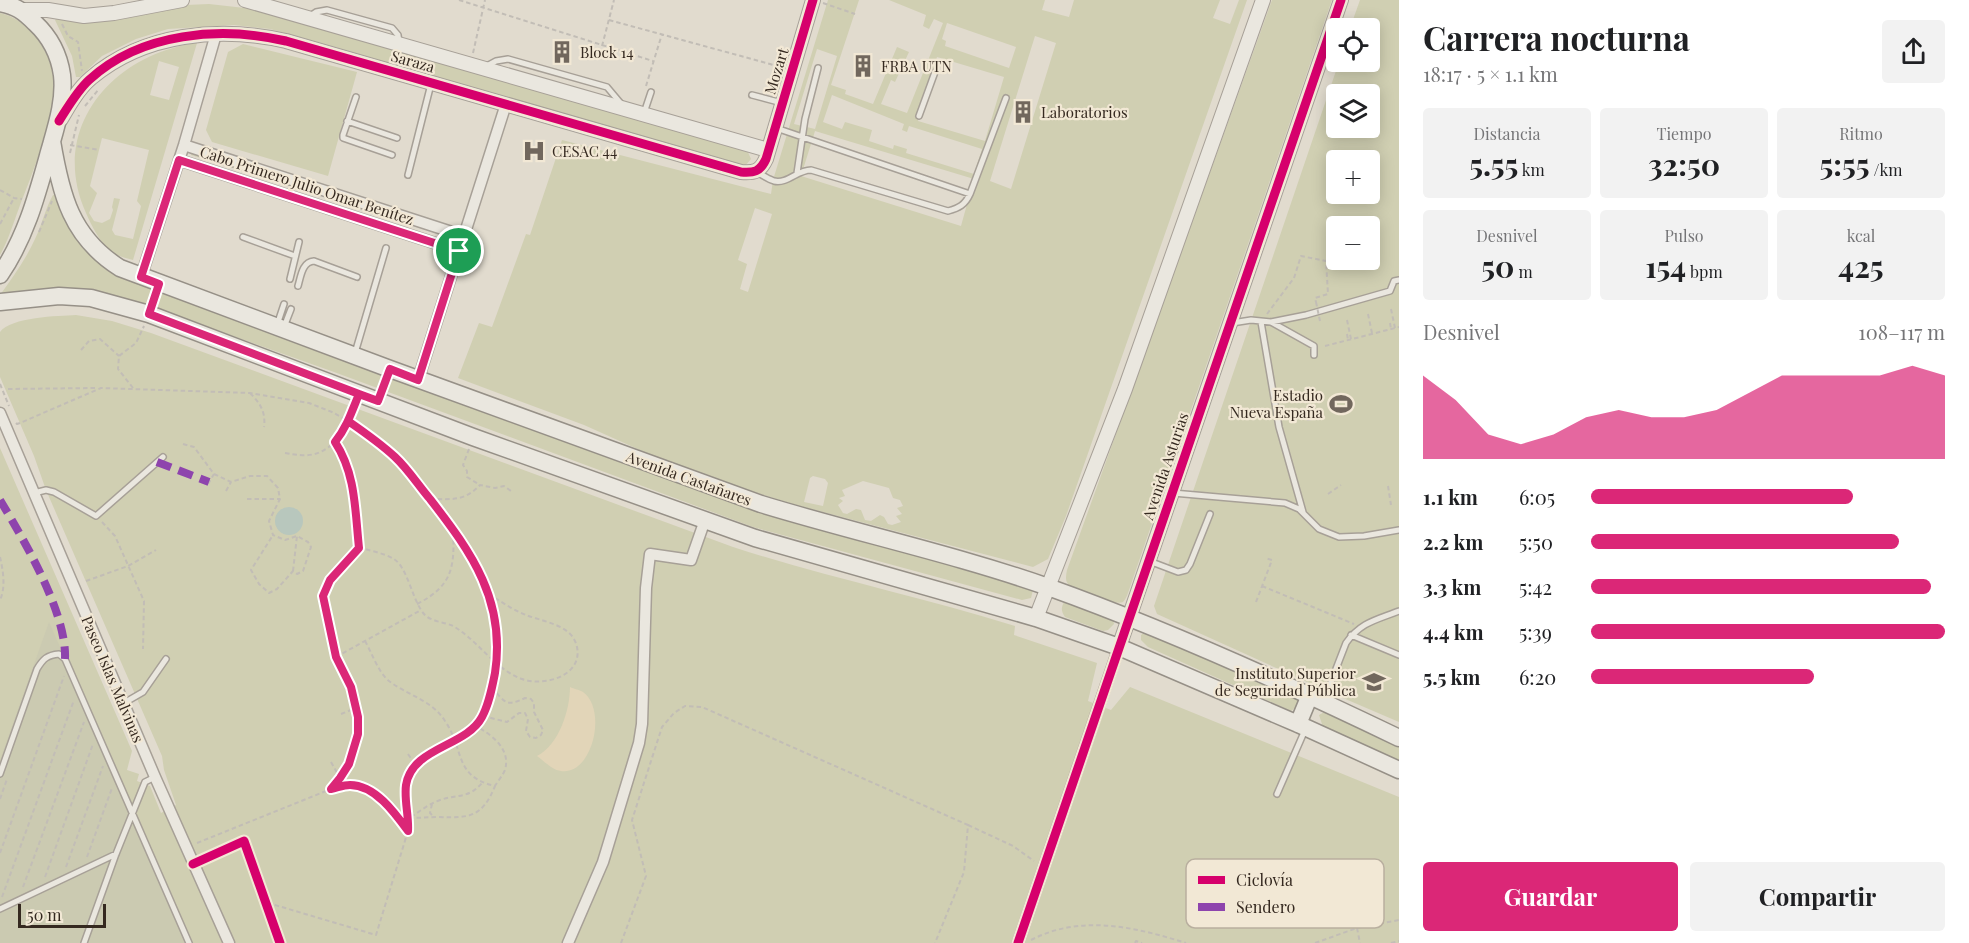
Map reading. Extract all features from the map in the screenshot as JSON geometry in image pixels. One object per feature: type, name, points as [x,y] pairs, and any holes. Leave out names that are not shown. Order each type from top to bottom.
[{"type":"main road","points":[[0,275],[13,257],[26,230],[59,121],[62,76],[58,57],[49,37],[12,5]]},
{"type":"main road","name":"Avenida Castañares","points":[[52,141],[58,176],[58,199],[93,249],[120,268],[279,329],[760,504],[993,569],[1048,587],[1129,617],[1317,698],[1399,738]]},
{"type":"main road","points":[[0,302],[59,296],[91,297],[149,314],[359,394],[754,538],[1036,618],[1119,647],[1302,725],[1399,770]]},
{"type":"main road","points":[[1302,725],[1317,698]]},
{"type":"street","points":[[12,5],[84,16],[150,3],[182,0]]},
{"type":"street","name":"Saraza","points":[[245,0],[768,150]]},
{"type":"street","points":[[1036,618],[1125,389],[1263,0]]},
{"type":"street","name":"Avenida Asturias","points":[[1018,943],[1341,0]]},
{"type":"street","name":"Mozart","points":[[768,150],[792,70],[817,1]]},
{"type":"street","points":[[141,277],[184,145],[216,34]]},
{"type":"street","name":"Saraza","points":[[59,121],[70,103],[90,79],[140,48],[184,36],[241,34],[277,39],[366,70],[431,82],[741,172],[756,172]]},
{"type":"street","points":[[418,380],[506,104]]},
{"type":"street","name":"Cabo Primero Julio Omar Benítez","points":[[184,145],[464,236]]},
{"type":"street","points":[[756,172],[762,168],[768,150]]},
{"type":"street","name":"Cabo Primero Julio Omar Benítez","points":[[179,160],[459,251]]},
{"type":"street","name":"Paseo Islas Malvinas","points":[[0,413],[155,777],[229,943]]},
{"type":"street","points":[[568,943],[603,862],[639,743],[642,724],[646,588],[651,554],[691,560],[705,520]]},
{"type":"lane","points":[[797,173],[802,136],[818,68]]},
{"type":"lane","points":[[919,116],[935,72]]},
{"type":"lane","points":[[408,175],[431,82]]},
{"type":"lane","points":[[636,113],[651,92]]},
{"type":"lane","points":[[752,95],[782,103]]},
{"type":"lane","points":[[356,98],[343,135],[346,141],[392,155]]},
{"type":"lane","points":[[756,172],[773,180],[783,181],[804,170],[811,170],[948,211],[958,209],[966,202],[970,194],[1006,98]]},
{"type":"lane","points":[[348,121],[397,138]]},
{"type":"lane","points":[[774,127],[970,194]]},
{"type":"lane","points":[[243,237],[295,256]]},
{"type":"lane","points":[[290,279],[299,242]]},
{"type":"lane","points":[[354,356],[386,248]]},
{"type":"lane","points":[[298,286],[304,265],[309,261],[357,277]]},
{"type":"lane","points":[[1232,323],[1251,320],[1270,322],[1306,315],[1390,291],[1394,281],[1399,280]]},
{"type":"lane","points":[[279,329],[284,304]]},
{"type":"lane","points":[[279,329],[291,309]]},
{"type":"lane","points":[[1261,322],[1279,427],[1304,514]]},
{"type":"lane","points":[[1270,322],[1314,346],[1314,355]]},
{"type":"lane","points":[[34,493],[46,490],[54,492],[96,516],[163,457]]},
{"type":"lane","points":[[1171,493],[1285,503],[1299,509],[1319,529],[1339,537],[1364,536],[1399,530]]},
{"type":"lane","points":[[1148,560],[1178,572],[1186,570],[1210,514]]},
{"type":"lane","points":[[1317,698],[1346,642],[1360,626],[1399,611]]},
{"type":"lane","points":[[1351,636],[1399,655]]},
{"type":"lane","points":[[0,774],[38,669],[43,659],[51,654],[59,654],[66,659],[189,943]]},
{"type":"lane","points":[[124,703],[143,692],[166,660]]},
{"type":"lane","points":[[1277,794],[1302,725]]},
{"type":"lane","points":[[84,943],[145,782],[155,777]]},
{"type":"lane","points":[[0,909],[116,854]]},
{"type":"path","points":[[459,0],[653,61]]},
{"type":"path","points":[[476,67],[485,0]]},
{"type":"path","points":[[602,46],[614,0]]},
{"type":"path","points":[[817,1],[855,14]]},
{"type":"path","points":[[61,13],[61,20],[68,36],[78,42],[82,72],[100,88],[80,112],[69,156]]},
{"type":"path","points":[[609,20],[792,70]]},
{"type":"path","points":[[636,113],[662,34]]},
{"type":"path","points":[[70,145],[99,150]]},
{"type":"path","points":[[0,224],[14,198]]},
{"type":"path","points":[[1261,322],[1294,278],[1301,256],[1326,261],[1328,294],[1315,298],[1320,321]]},
{"type":"path","points":[[1325,346],[1397,328],[1390,309]]},
{"type":"path","points":[[133,388],[118,369],[119,356],[136,343],[149,314]]},
{"type":"path","points":[[1368,314],[1372,333]]},
{"type":"path","points":[[1347,320],[1350,340]]},
{"type":"path","points":[[1390,323],[1391,329]]},
{"type":"path","points":[[1347,334],[1350,340]]},
{"type":"path","points":[[81,350],[89,341],[100,339],[119,356]]},
{"type":"path","points":[[0,384],[17,424],[100,388]]},
{"type":"path","points":[[8,389],[133,388],[250,393],[309,403],[348,421],[396,458],[453,527],[472,558],[489,595],[496,628],[496,664],[492,687],[483,716],[476,726],[423,759],[416,766],[406,784],[408,831],[376,935],[266,902]]},
{"type":"path","points":[[250,393],[259,402],[263,412],[264,427]]},
{"type":"path","points":[[285,453],[312,455],[324,452],[347,427],[359,394]]},
{"type":"path","points":[[1306,420],[1322,417]]},
{"type":"path","points":[[331,789],[349,764],[358,734],[356,708],[351,687],[336,657],[323,596],[330,580],[359,548],[354,491],[348,467],[335,442]]},
{"type":"path","points":[[183,444],[194,447],[213,474],[231,482],[250,476],[267,476],[278,488],[280,499],[269,521],[273,535],[251,570],[259,584],[269,593],[277,590],[292,571],[297,536]]},
{"type":"path","points":[[463,465],[467,477],[480,485],[495,488],[504,486],[511,490],[508,492]]},
{"type":"path","points":[[208,484],[213,474]]},
{"type":"path","points":[[226,491],[231,482]]},
{"type":"path","points":[[429,499],[458,499],[471,495],[480,485]]},
{"type":"path","points":[[1328,494],[1341,485]]},
{"type":"path","points":[[1388,486],[1391,505]]},
{"type":"path","points":[[247,499],[280,499]]},
{"type":"path","points":[[96,516],[115,536],[144,601],[143,649]]},
{"type":"path","points":[[417,604],[432,596],[448,579],[454,546],[453,527]]},
{"type":"path","points":[[273,535],[285,540],[297,536],[308,542],[310,547],[303,571],[297,574],[292,571]]},
{"type":"path","points":[[359,548],[394,559],[401,567],[417,604],[426,617],[452,626],[464,634],[496,664],[514,676],[527,681],[544,682],[560,677],[572,669],[577,661],[578,651],[576,642],[568,632],[514,610],[489,595]]},
{"type":"path","points":[[86,581],[128,566],[156,550]]},
{"type":"path","points":[[0,557],[3,593],[0,600]]},
{"type":"path","points":[[1256,602],[1272,560],[1265,558]]},
{"type":"path","points":[[1262,586],[1360,626]]},
{"type":"path","points":[[336,657],[422,610]]},
{"type":"path","points":[[365,641],[388,680],[426,702],[445,719],[455,740],[464,769],[482,783],[495,786]]},
{"type":"path","points":[[0,853],[64,674],[68,681]]},
{"type":"path","points":[[483,716],[507,722],[519,713],[525,713],[528,719],[526,731],[530,737],[536,738],[542,735],[543,730],[534,712],[534,703],[531,699],[525,698],[517,703],[509,703],[503,700],[492,687]]},
{"type":"path","points":[[1,898],[75,697],[78,704]]},
{"type":"path","points":[[621,943],[646,876],[632,820],[662,727],[674,713],[685,706],[702,707],[969,825],[1013,846],[1043,869]]},
{"type":"path","points":[[341,714],[356,708]]},
{"type":"path","points":[[34,882],[23,887],[85,719],[89,730]]},
{"type":"path","points":[[409,818],[462,818],[473,815],[485,807],[505,770],[505,758],[502,746],[488,732],[476,726]]},
{"type":"path","points":[[56,872],[45,877],[94,741],[97,748]]},
{"type":"path","points":[[408,754],[416,766]]},
{"type":"path","points":[[331,762],[340,778]]},
{"type":"path","points":[[77,862],[66,867],[104,763],[107,771]]},
{"type":"path","points":[[0,799],[8,778]]},
{"type":"path","points":[[409,818],[440,800],[465,796],[476,791],[482,783]]},
{"type":"path","points":[[96,853],[87,857],[114,785],[117,794]]},
{"type":"path","points":[[186,848],[331,789],[350,785],[360,787],[390,806],[408,831]]},
{"type":"path","points":[[432,804],[430,813],[434,817]]},
{"type":"path","points":[[935,943],[964,872],[969,825]]},
{"type":"path","points":[[1,898],[13,892]]},
{"type":"path","points":[[262,892],[269,912]]},
{"type":"path","points":[[1384,923],[1399,920]]},
{"type":"path","points":[[1026,943],[1052,930],[1091,925],[1133,928],[1186,943]]},
{"type":"path","points":[[1315,943],[1356,928],[1360,943]]},
{"type":"path","points":[[1135,943],[1136,941],[1142,943]]},
{"type":"path","points":[[1391,943],[1399,941]]},
{"type":"green space","points":[[828,0],[859,0],[831,85],[846,90],[845,94],[873,104],[897,47],[909,52],[895,82],[891,80],[881,104],[907,113],[943,23],[934,19],[929,29],[923,26],[926,15],[889,0],[1045,0],[1042,10],[1069,17],[1074,0],[1220,0],[1213,18],[1230,24],[1239,0],[1247,0],[1066,516],[1048,559],[1033,567],[796,505],[689,472],[584,425],[458,378],[479,323],[492,327],[526,234],[530,235],[562,140],[771,194],[773,180]],"holes":[[[947,23],[1016,47],[1009,68],[945,46],[946,41],[942,39]],[[1035,36],[1056,43],[1011,189],[990,181]],[[817,49],[837,56],[815,129],[794,124]],[[937,57],[1004,77],[985,141],[918,121]],[[832,95],[904,124],[902,130],[907,132],[909,126],[982,149],[974,174],[906,153],[907,149],[894,145],[893,149],[869,141],[872,130],[845,122],[842,129],[823,122]],[[815,131],[974,179],[961,226],[801,176]],[[755,208],[772,214],[748,292],[740,289],[747,264],[738,260]],[[813,476],[825,479],[828,483],[823,506],[804,502],[810,478]],[[863,481],[889,488],[893,498],[900,500],[903,506],[897,508],[902,514],[896,516],[901,522],[888,524],[880,515],[871,521],[865,520],[861,510],[856,509],[847,514],[843,513],[838,505],[843,501],[839,498],[845,496],[842,490]]]},
{"type":"green space","points":[[1272,0],[1332,0],[1128,594],[1123,602],[1119,603],[1104,600],[1071,587],[1066,581],[1067,570]]},
{"type":"green space","points":[[1360,0],[1399,0],[1399,722],[1157,614],[1154,606],[1326,100],[1326,138],[1380,138],[1380,84],[1332,84],[1336,72],[1380,72],[1380,18],[1354,18]]},
{"type":"green space","points":[[209,4],[263,10],[747,150],[751,159],[745,166],[739,166],[270,29],[234,25],[168,29],[136,39],[102,56],[80,77],[76,77],[72,56],[55,20],[57,18],[99,22],[186,5]]},
{"type":"green space","points":[[0,13],[20,21],[36,36],[51,66],[54,91],[43,143],[0,255]]},
{"type":"green space","points":[[197,43],[133,260],[111,252],[93,229],[76,182],[75,153],[82,125],[95,101],[115,79],[138,62],[166,50]],"holes":[[[159,61],[179,67],[169,100],[150,95]],[[102,138],[149,150],[137,201],[141,206],[133,239],[115,235],[112,230],[120,199],[114,198],[110,219],[102,223],[94,221],[89,213],[97,193],[90,186]]]},
{"type":"green space","points":[[243,44],[357,72],[328,176],[212,142],[206,130],[228,52]]},
{"type":"green space","points":[[192,152],[454,237],[191,155]]},
{"type":"green space","points":[[56,194],[88,250],[733,500],[1023,582],[1033,590],[1031,598],[1022,600],[753,527],[334,372],[106,293],[77,289],[0,295],[28,254],[50,200]]},
{"type":"green space","points":[[76,315],[112,321],[151,333],[733,547],[1015,626],[1014,635],[1097,663],[1088,701],[1111,710],[1130,687],[1399,797],[1399,943],[0,943],[0,448],[132,751],[127,770],[139,774],[137,781],[150,786],[161,813],[176,805],[164,770],[162,756],[46,490],[0,377],[0,332],[24,320]]},
{"type":"green space","points":[[1064,602],[1113,617],[1114,624],[1108,630],[1103,631],[1065,617],[1062,610]]},
{"type":"green space","points":[[49,622],[190,943],[0,943],[0,760]]},
{"type":"green space","points":[[1148,630],[1298,699],[1299,705],[1291,711],[1148,647],[1141,640],[1141,635]]},
{"type":"green space","points":[[1328,710],[1399,743],[1399,761],[1323,727],[1319,715]]},
{"type":"sand","points":[[570,687],[583,692],[591,701],[595,726],[593,740],[581,763],[572,770],[561,771],[551,767],[537,756],[551,744],[562,726],[568,706]]},
{"type":"shaded area","points":[[289,507],[299,511],[303,521],[299,531],[289,535],[279,531],[275,521],[279,511]]},
{"type":"marked path","points":[[157,462],[209,482]]},
{"type":"marked path","points":[[0,500],[21,535],[52,599],[64,641],[65,659]]},
{"type":"cycle path","points":[[59,121],[89,80],[110,64],[133,52],[183,37],[235,34],[286,41],[741,172],[753,172],[759,169],[766,159],[813,0]]},
{"type":"cycle path","points":[[1018,943],[1341,0]]},
{"type":"cycle path","points":[[193,864],[244,841],[280,943]]},
{"type":"place","name":"Block 14","points":[[562,52]]},
{"type":"place","name":"FRBA UTN","points":[[863,66]]},
{"type":"place","name":"Laboratorios","points":[[1023,112]]},
{"type":"place","name":"CESAC 44","points":[[534,151]]},
{"type":"place","name":"Estadio Nueva España","points":[[1341,404]]},
{"type":"place","name":"Instituto Superior de Seguridad Pública","points":[[1374,682]]},
{"type":"route","points":[[459,251],[179,160],[141,277],[159,284],[149,314],[359,394],[348,421],[396,458],[412,476],[453,527],[483,580],[493,608],[497,647],[496,664],[487,706],[476,726],[423,759],[410,775],[406,784],[408,831],[390,806],[360,787],[350,785],[331,789],[349,764],[358,734],[358,717],[351,687],[336,657],[323,596],[330,580],[359,548],[354,491],[348,467],[335,442],[347,427],[348,421],[354,408],[359,394],[378,401],[390,369],[418,380],[459,251]]}]
